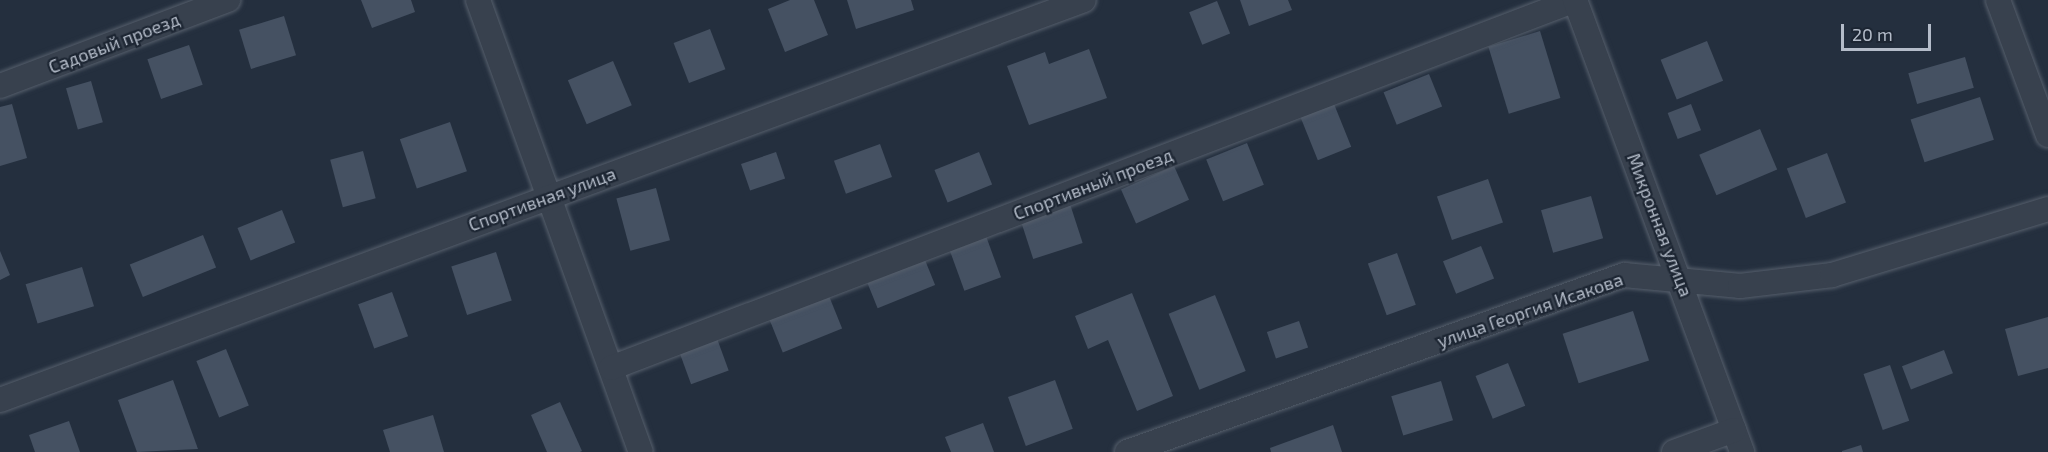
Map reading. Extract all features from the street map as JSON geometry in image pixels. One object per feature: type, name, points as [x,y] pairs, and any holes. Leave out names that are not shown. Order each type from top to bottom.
[{"type":"street","name":"Садовый проезд","points":[[0,86],[228,0]]},
{"type":"street","points":[[478,0],[546,197],[641,452]]},
{"type":"street","name":"Спортивная улица","points":[[0,400],[1084,0]]},
{"type":"street","name":"Микронная улица","points":[[1575,0],[1681,279],[1738,441]]},
{"type":"street","name":"Спортивный проезд","points":[[611,368],[1575,0]]},
{"type":"street","points":[[1998,0],[2048,135]]},
{"type":"street","name":"улица Георгия Исакова","points":[[1127,452],[1624,275],[1740,286],[1832,275],[2048,210]]},
{"type":"street","points":[[1674,452],[1738,441]]},
{"type":"building","points":[[361,0],[411,0],[415,12],[372,28]]},
{"type":"building","points":[[790,0],[814,0],[828,35],[785,52],[768,9]]},
{"type":"building","points":[[847,0],[911,0],[914,10],[856,29]]},
{"type":"building","points":[[1240,0],[1288,0],[1292,10],[1249,26]]},
{"type":"building","points":[[1217,1],[1230,33],[1202,45],[1189,12]]},
{"type":"building","points":[[284,16],[296,55],[251,69],[239,30]]},
{"type":"building","points":[[710,29],[725,69],[689,83],[674,43]]},
{"type":"building","points":[[1540,31],[1560,98],[1509,114],[1488,47]]},
{"type":"building","points":[[1707,41],[1723,81],[1677,100],[1661,60]]},
{"type":"building","points":[[189,45],[203,85],[161,99],[147,59]]},
{"type":"building","points":[[1089,49],[1107,98],[1029,125],[1007,66],[1045,52],[1049,64]]},
{"type":"building","points":[[1965,57],[1974,88],[1917,104],[1908,73]]},
{"type":"building","points":[[613,61],[632,105],[587,124],[568,80]]},
{"type":"building","points":[[1429,74],[1442,106],[1397,125],[1384,92]]},
{"type":"building","points":[[91,81],[103,122],[78,130],[66,88]]},
{"type":"building","points":[[1980,97],[1994,140],[1924,162],[1911,120]]},
{"type":"building","points":[[12,104],[27,158],[0,166],[0,107]]},
{"type":"building","points":[[1334,104],[1351,147],[1318,160],[1301,117]]},
{"type":"building","points":[[1691,104],[1701,130],[1678,139],[1668,113]]},
{"type":"building","points":[[450,122],[467,171],[417,188],[400,139]]},
{"type":"building","points":[[1760,129],[1777,170],[1716,195],[1699,155]]},
{"type":"building","points":[[1247,143],[1264,185],[1223,201],[1206,159]]},
{"type":"building","points":[[880,144],[892,177],[846,194],[834,161]]},
{"type":"building","points":[[363,151],[376,198],[343,207],[330,160]]},
{"type":"building","points":[[776,152],[785,178],[750,191],[741,164]]},
{"type":"building","points":[[979,152],[992,184],[948,202],[934,170]]},
{"type":"building","points":[[1827,153],[1846,202],[1806,218],[1787,168]]},
{"type":"building","points":[[1174,166],[1189,200],[1136,223],[1121,190]]},
{"type":"building","points":[[1488,179],[1503,222],[1452,240],[1437,197]]},
{"type":"building","points":[[656,188],[670,240],[630,251],[616,199]]},
{"type":"building","points":[[1591,196],[1603,238],[1553,253],[1541,210]]},
{"type":"building","points":[[1070,204],[1083,243],[1033,259],[1021,220]]},
{"type":"building","points":[[282,210],[295,242],[251,260],[237,228]]},
{"type":"building","points":[[203,235],[216,267],[143,297],[130,265]]},
{"type":"building","points":[[986,236],[1001,277],[964,291],[949,249]]},
{"type":"building","points":[[1481,246],[1494,278],[1456,294],[1443,261]]},
{"type":"building","points":[[0,251],[10,275],[0,280]]},
{"type":"building","points":[[496,252],[512,301],[467,315],[451,267]]},
{"type":"building","points":[[1397,253],[1416,305],[1387,315],[1368,264]]},
{"type":"building","points":[[925,260],[935,285],[878,308],[868,283]]},
{"type":"building","points":[[82,267],[94,306],[38,323],[26,284]]},
{"type":"building","points":[[392,292],[408,336],[374,348],[358,304]]},
{"type":"building","points":[[1132,293],[1173,396],[1137,411],[1108,340],[1088,349],[1075,316]]},
{"type":"building","points":[[1215,295],[1246,371],[1199,390],[1169,314]]},
{"type":"building","points":[[829,296],[842,328],[783,352],[770,320]]},
{"type":"building","points":[[1633,311],[1649,360],[1579,383],[1563,334]]},
{"type":"building","points":[[2048,317],[2048,368],[2018,376],[2005,329]]},
{"type":"building","points":[[1299,321],[1308,347],[1276,359],[1267,332]]},
{"type":"building","points":[[715,333],[729,371],[691,384],[677,347]]},
{"type":"building","points":[[226,349],[249,406],[219,418],[196,361]]},
{"type":"building","points":[[1944,350],[1953,373],[1911,389],[1902,366]]},
{"type":"building","points":[[1508,363],[1525,406],[1493,419],[1476,376]]},
{"type":"building","points":[[1890,365],[1909,421],[1883,430],[1864,374]]},
{"type":"building","points":[[173,380],[198,449],[137,452],[118,400]]},
{"type":"building","points":[[1055,380],[1073,429],[1026,446],[1008,397]]},
{"type":"building","points":[[1441,381],[1453,420],[1403,435],[1391,396]]},
{"type":"building","points":[[560,402],[582,451],[580,452],[547,452],[531,415]]},
{"type":"building","points":[[433,415],[444,452],[390,452],[383,430]]},
{"type":"building","points":[[69,421],[80,452],[35,452],[29,435]]},
{"type":"building","points":[[983,423],[994,452],[951,452],[945,437]]},
{"type":"building","points":[[1333,425],[1342,452],[1271,452],[1270,448]]},
{"type":"building","points":[[1861,445],[1863,452],[1842,452],[1842,451]]}]
